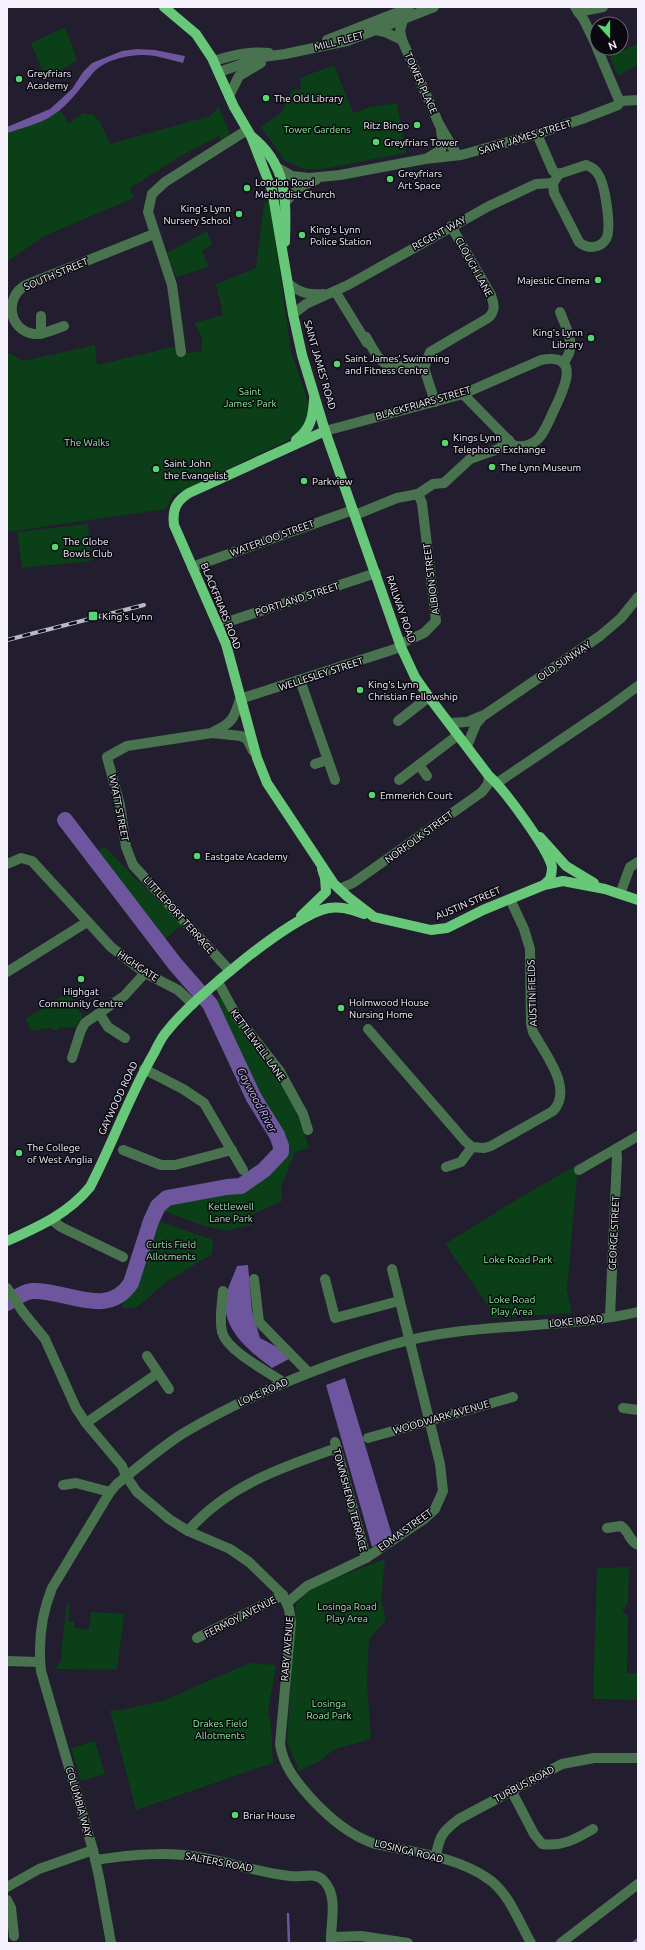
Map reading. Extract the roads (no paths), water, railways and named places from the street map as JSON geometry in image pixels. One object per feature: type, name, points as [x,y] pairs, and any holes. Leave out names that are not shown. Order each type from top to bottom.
[{"type":"main road","name":"SAINT JAMES' ROAD","points":[[164,7],[196,34],[214,62],[229,96],[249,133],[272,190],[285,259],[293,314],[302,355],[325,431]]},
{"type":"main road","name":"SAINT JAMES' ROAD","points":[[249,133],[264,146],[278,168],[283,182],[286,201],[285,259]]},
{"type":"main road","name":"BLACKFRIARS ROAD","points":[[284,448],[303,435],[309,428],[313,412],[314,391]]},
{"type":"main road","name":"BLACKFRIARS ROAD","points":[[325,431],[284,448],[180,498],[173,515],[174,525],[226,644],[257,758],[267,783],[339,889]]},
{"type":"main road","name":"RAILWAY ROAD","points":[[325,431],[376,573],[400,646],[415,677],[428,697],[489,776],[497,783],[530,828]]},
{"type":"main road","points":[[530,828],[552,866],[550,880],[544,885]]},
{"type":"main road","points":[[530,828],[566,866],[579,876],[605,889],[638,900]]},
{"type":"main road","points":[[288,928],[326,892],[325,878],[320,860]]},
{"type":"main road","name":"AUSTIN STREET","points":[[339,889],[374,917],[431,930],[440,929],[544,885],[569,881],[605,889]]},
{"type":"main road","points":[[288,928],[309,916],[328,908],[349,909],[374,917]]},
{"type":"main road","name":"GAYWOOD ROAD","points":[[7,1241],[52,1220],[82,1197],[90,1187],[99,1170],[144,1070],[168,1030],[230,971],[288,928]]},
{"type":"street","name":"MILL FLEET","points":[[218,72],[263,57],[301,51],[347,41],[392,25],[434,7]]},
{"type":"street","points":[[589,31],[577,9],[603,7]]},
{"type":"street","name":"TOWER PLACE","points":[[409,8],[402,21],[400,31],[402,40],[440,125],[457,156]]},
{"type":"street","points":[[301,51],[409,8]]},
{"type":"street","name":"TOWER PLACE","points":[[376,30],[402,40]]},
{"type":"street","name":"MILL FLEET","points":[[214,62],[235,55],[256,52],[285,54]]},
{"type":"street","points":[[229,96],[235,82],[243,72],[260,63],[285,54]]},
{"type":"street","points":[[600,56],[618,98],[621,101],[638,100]]},
{"type":"street","name":"SAINT JAMES STREET","points":[[278,168],[292,176],[303,178],[332,176],[425,159],[457,156],[537,134],[582,119],[618,105],[621,101]]},
{"type":"street","name":"TOWER PLACE","points":[[440,125],[443,143],[441,150]]},
{"type":"street","points":[[182,352],[183,339],[172,285],[148,216],[151,196],[157,189],[185,168],[249,133]]},
{"type":"street","points":[[537,134],[553,171],[558,174]]},
{"type":"street","name":"SAINT JAMES STREET","points":[[425,159],[441,150]]},
{"type":"street","points":[[586,165],[598,173],[604,189],[608,232],[606,239],[596,247],[588,247],[579,242],[554,193],[552,183],[558,174],[586,165]]},
{"type":"street","name":"SAINT JAMES STREET","points":[[286,201],[300,187],[332,176]]},
{"type":"street","name":"REGENT WAY","points":[[293,314],[306,304],[332,293],[451,226],[530,187],[543,182],[552,183]]},
{"type":"street","name":"CLOUGH LANE","points":[[424,368],[430,352],[434,348],[488,318],[493,312],[494,306],[491,295],[451,226]]},
{"type":"street","name":"SOUTH STREET","points":[[41,334],[34,334],[23,330],[12,316],[11,309],[13,300],[21,288],[154,234]]},
{"type":"street","name":"REGENT WAY","points":[[289,284],[297,291],[306,294],[332,293]]},
{"type":"street","points":[[332,293],[381,361],[392,367],[412,365],[424,368],[435,402]]},
{"type":"street","points":[[462,394],[513,445],[524,446],[538,439],[544,431],[567,380],[563,363],[571,354],[572,348],[571,341],[560,312]]},
{"type":"street","points":[[41,316],[41,334],[64,326]]},
{"type":"street","points":[[366,336],[374,353]]},
{"type":"street","name":"BLACKFRIARS STREET","points":[[325,431],[462,394],[541,360],[554,358],[563,363]]},
{"type":"street","points":[[418,494],[433,484],[444,483],[470,459],[498,449],[509,440]]},
{"type":"street","name":"WATERLOO STREET","points":[[192,567],[397,498],[418,494]]},
{"type":"street","name":"ALBION STREET","points":[[400,646],[424,633],[436,621],[422,503],[418,494]]},
{"type":"street","name":"PORTLAND STREET","points":[[218,625],[376,573]]},
{"type":"street","name":"OLD SUNWAY","points":[[449,723],[467,722],[483,716],[600,636],[622,618],[636,600]]},
{"type":"street","name":"WELLESLEY STREET","points":[[240,699],[400,646]]},
{"type":"street","points":[[300,680],[335,780]]},
{"type":"street","points":[[497,783],[638,686]]},
{"type":"street","points":[[398,721],[428,697]]},
{"type":"street","points":[[212,733],[228,725],[233,720],[240,699]]},
{"type":"street","name":"OLD SUNWAY","points":[[467,746],[476,724],[483,716]]},
{"type":"street","points":[[212,733],[241,736],[247,739],[257,758]]},
{"type":"street","name":"WYATT STREET","points":[[130,859],[120,805],[107,757],[127,746],[212,733]]},
{"type":"street","points":[[399,780],[458,735]]},
{"type":"street","points":[[315,764],[327,760]]},
{"type":"street","points":[[419,765],[427,776]]},
{"type":"street","name":"NORFOLK STREET","points":[[339,889],[353,883],[482,792],[488,784],[489,776]]},
{"type":"street","name":"HIGHGATE","points":[[7,864],[21,858],[32,861],[111,947],[145,972],[178,990],[194,1004]]},
{"type":"street","name":"LITTLEPORT TERRACE","points":[[130,859],[135,868],[230,971]]},
{"type":"street","points":[[620,894],[630,867],[638,862]]},
{"type":"street","name":"AUSTIN FIELDS","points":[[472,1147],[484,1148],[491,1146],[547,1116],[558,1105],[562,1093],[561,1083],[533,1032],[531,1024],[530,949],[524,929],[510,899]]},
{"type":"street","points":[[7,972],[80,928],[87,922]]},
{"type":"street","points":[[72,1058],[82,1027],[124,996],[145,972]]},
{"type":"street","name":"KETTLEWELL LANE","points":[[218,982],[237,1017],[279,1070],[303,1114],[308,1130]]},
{"type":"street","points":[[99,1013],[108,1027],[125,1038]]},
{"type":"street","points":[[368,1028],[436,1109],[472,1147],[461,1162],[446,1167]]},
{"type":"street","points":[[144,1070],[183,1089],[204,1103],[243,1170]]},
{"type":"street","points":[[580,1170],[638,1136]]},
{"type":"street","name":"GEORGE STREET","points":[[610,1317],[617,1156],[616,1149]]},
{"type":"street","points":[[123,1150],[162,1165],[175,1165],[232,1150]]},
{"type":"street","points":[[52,1220],[61,1227],[123,1257]]},
{"type":"street","name":"EDMA STREET","points":[[285,1599],[307,1586],[366,1558],[424,1519],[435,1509],[443,1492],[440,1464],[392,1269]]},
{"type":"street","points":[[254,1279],[259,1322],[308,1372]]},
{"type":"street","points":[[325,1279],[335,1318],[399,1300]]},
{"type":"street","points":[[9,1291],[20,1308],[45,1339],[76,1408],[86,1423],[122,1466],[126,1476],[137,1492],[169,1519],[188,1531],[230,1549],[249,1562],[285,1599]]},
{"type":"street","points":[[223,1291],[221,1316],[222,1331],[228,1344],[283,1382]]},
{"type":"street","name":"LOKE ROAD","points":[[126,1476],[180,1436],[213,1416],[283,1382],[308,1372],[408,1339],[455,1332],[610,1317],[638,1312]]},
{"type":"street","points":[[147,1356],[169,1390]]},
{"type":"street","points":[[86,1423],[158,1372]]},
{"type":"street","name":"WOODWARK AVENUE","points":[[368,1438],[513,1397]]},
{"type":"street","points":[[622,1408],[638,1410]]},
{"type":"street","name":"TOWNSHEND TERRACE","points":[[188,1531],[214,1507],[244,1486],[280,1468],[336,1445],[366,1558]]},
{"type":"street","name":"COLUMBIA WAY","points":[[111,1943],[94,1855],[41,1671],[38,1644],[45,1603],[59,1574],[110,1492],[126,1476]]},
{"type":"street","points":[[63,1485],[76,1482],[110,1492]]},
{"type":"street","points":[[607,1528],[621,1526],[625,1528],[631,1540],[638,1545]]},
{"type":"street","name":"FERMOY AVENUE","points":[[197,1638],[285,1599]]},
{"type":"street","name":"RABY AVENUE","points":[[285,1599],[291,1614],[291,1622],[280,1744],[282,1756],[295,1781]]},
{"type":"street","points":[[7,1660],[40,1662]]},
{"type":"street","name":"TURBUS ROAD","points":[[436,1856],[438,1842],[444,1830],[459,1819],[562,1764],[594,1758],[638,1758]]},
{"type":"street","name":"LOSINGA ROAD","points":[[295,1781],[328,1816],[348,1830],[374,1844],[436,1856],[470,1868],[489,1879],[504,1895],[531,1943]]},
{"type":"street","points":[[511,1790],[534,1834],[542,1844],[554,1846],[571,1842],[593,1829]]},
{"type":"street","name":"SALTERS ROAD","points":[[7,1887],[39,1869],[94,1855],[139,1856],[181,1854],[292,1877],[311,1875],[318,1877],[330,1888],[332,1897],[331,1940]]},
{"type":"street","points":[[561,1943],[638,1884]]},
{"type":"street","points":[[7,1900],[11,1908],[10,1924],[14,1936]]},
{"type":"street","points":[[331,1940],[361,1936],[408,1943]]},
{"type":"waterway","name":"Gaywood River","points":[[7,1303],[22,1294],[32,1291],[98,1301],[110,1300],[121,1294],[131,1283],[151,1221],[158,1206],[167,1198],[227,1187],[241,1186],[264,1170],[281,1152],[281,1146],[277,1135],[254,1098],[210,1004],[175,964],[65,820]]},
{"type":"waterway","points":[[288,1914],[289,1943]]},
{"type":"waterway","points":[[633,1943],[638,1939]]},
{"type":"railway","points":[[7,640],[144,605]]},
{"type":"place","name":"Greyfriars Academy","points":[[19,79]]},
{"type":"place","name":"The Old Library","points":[[266,98]]},
{"type":"place","name":"Ritz Bingo","points":[[417,125]]},
{"type":"place","name":"Greyfriars Tower","points":[[376,142]]},
{"type":"place","name":"Greyfriars Art Space","points":[[390,179]]},
{"type":"place","name":"London Road Methodist Church","points":[[247,188]]},
{"type":"place","name":"King's Lynn Nursery School","points":[[239,214]]},
{"type":"place","name":"King's Lynn Police Station","points":[[302,235]]},
{"type":"place","name":"Majestic Cinema","points":[[598,280]]},
{"type":"place","name":"King's Lynn Library","points":[[591,338]]},
{"type":"place","name":"Saint James’ Swimming and Fitness Centre","points":[[337,364]]},
{"type":"place","name":"Kings Lynn Telephone Exchange","points":[[445,443]]},
{"type":"place","name":"The Lynn Museum","points":[[492,467]]},
{"type":"place","name":"Saint John the Evangelist","points":[[156,469]]},
{"type":"place","name":"Parkview","points":[[304,481]]},
{"type":"place","name":"The Globe Bowls Club","points":[[55,547]]},
{"type":"place","name":"King's Lynn","points":[[93,616]]},
{"type":"place","name":"King's Lynn Christian Fellowship","points":[[360,690]]},
{"type":"place","name":"Emmerich Court","points":[[372,795]]},
{"type":"place","name":"Eastgate Academy","points":[[197,856]]},
{"type":"place","name":"Highgat Community Centre","points":[[81,979]]},
{"type":"place","name":"Holmwood House Nursing Home","points":[[341,1008]]},
{"type":"place","name":"The College of West Anglia","points":[[19,1153]]},
{"type":"place","name":"Briar House","points":[[235,1815]]},
{"type":"park label","name":"Tower Gardens","points":[[317,129]]},
{"type":"park label","name":"Saint James’ Park","points":[[250,396]]},
{"type":"park label","name":"The Walks","points":[[87,442]]},
{"type":"park label","name":"Kettlewell Lane Park","points":[[231,1212]]},
{"type":"park label","name":"Curtis Field Allotments","points":[[171,1250]]},
{"type":"park label","name":"Loke Road Park","points":[[518,1259]]},
{"type":"park label","name":"Loke Road Play Area","points":[[512,1304]]},
{"type":"park label","name":"Losinga Road Play Area","points":[[347,1612]]},
{"type":"park label","name":"Losinga Road Park","points":[[329,1708]]},
{"type":"park label","name":"Drakes Field Allotments","points":[[220,1728]]}]
